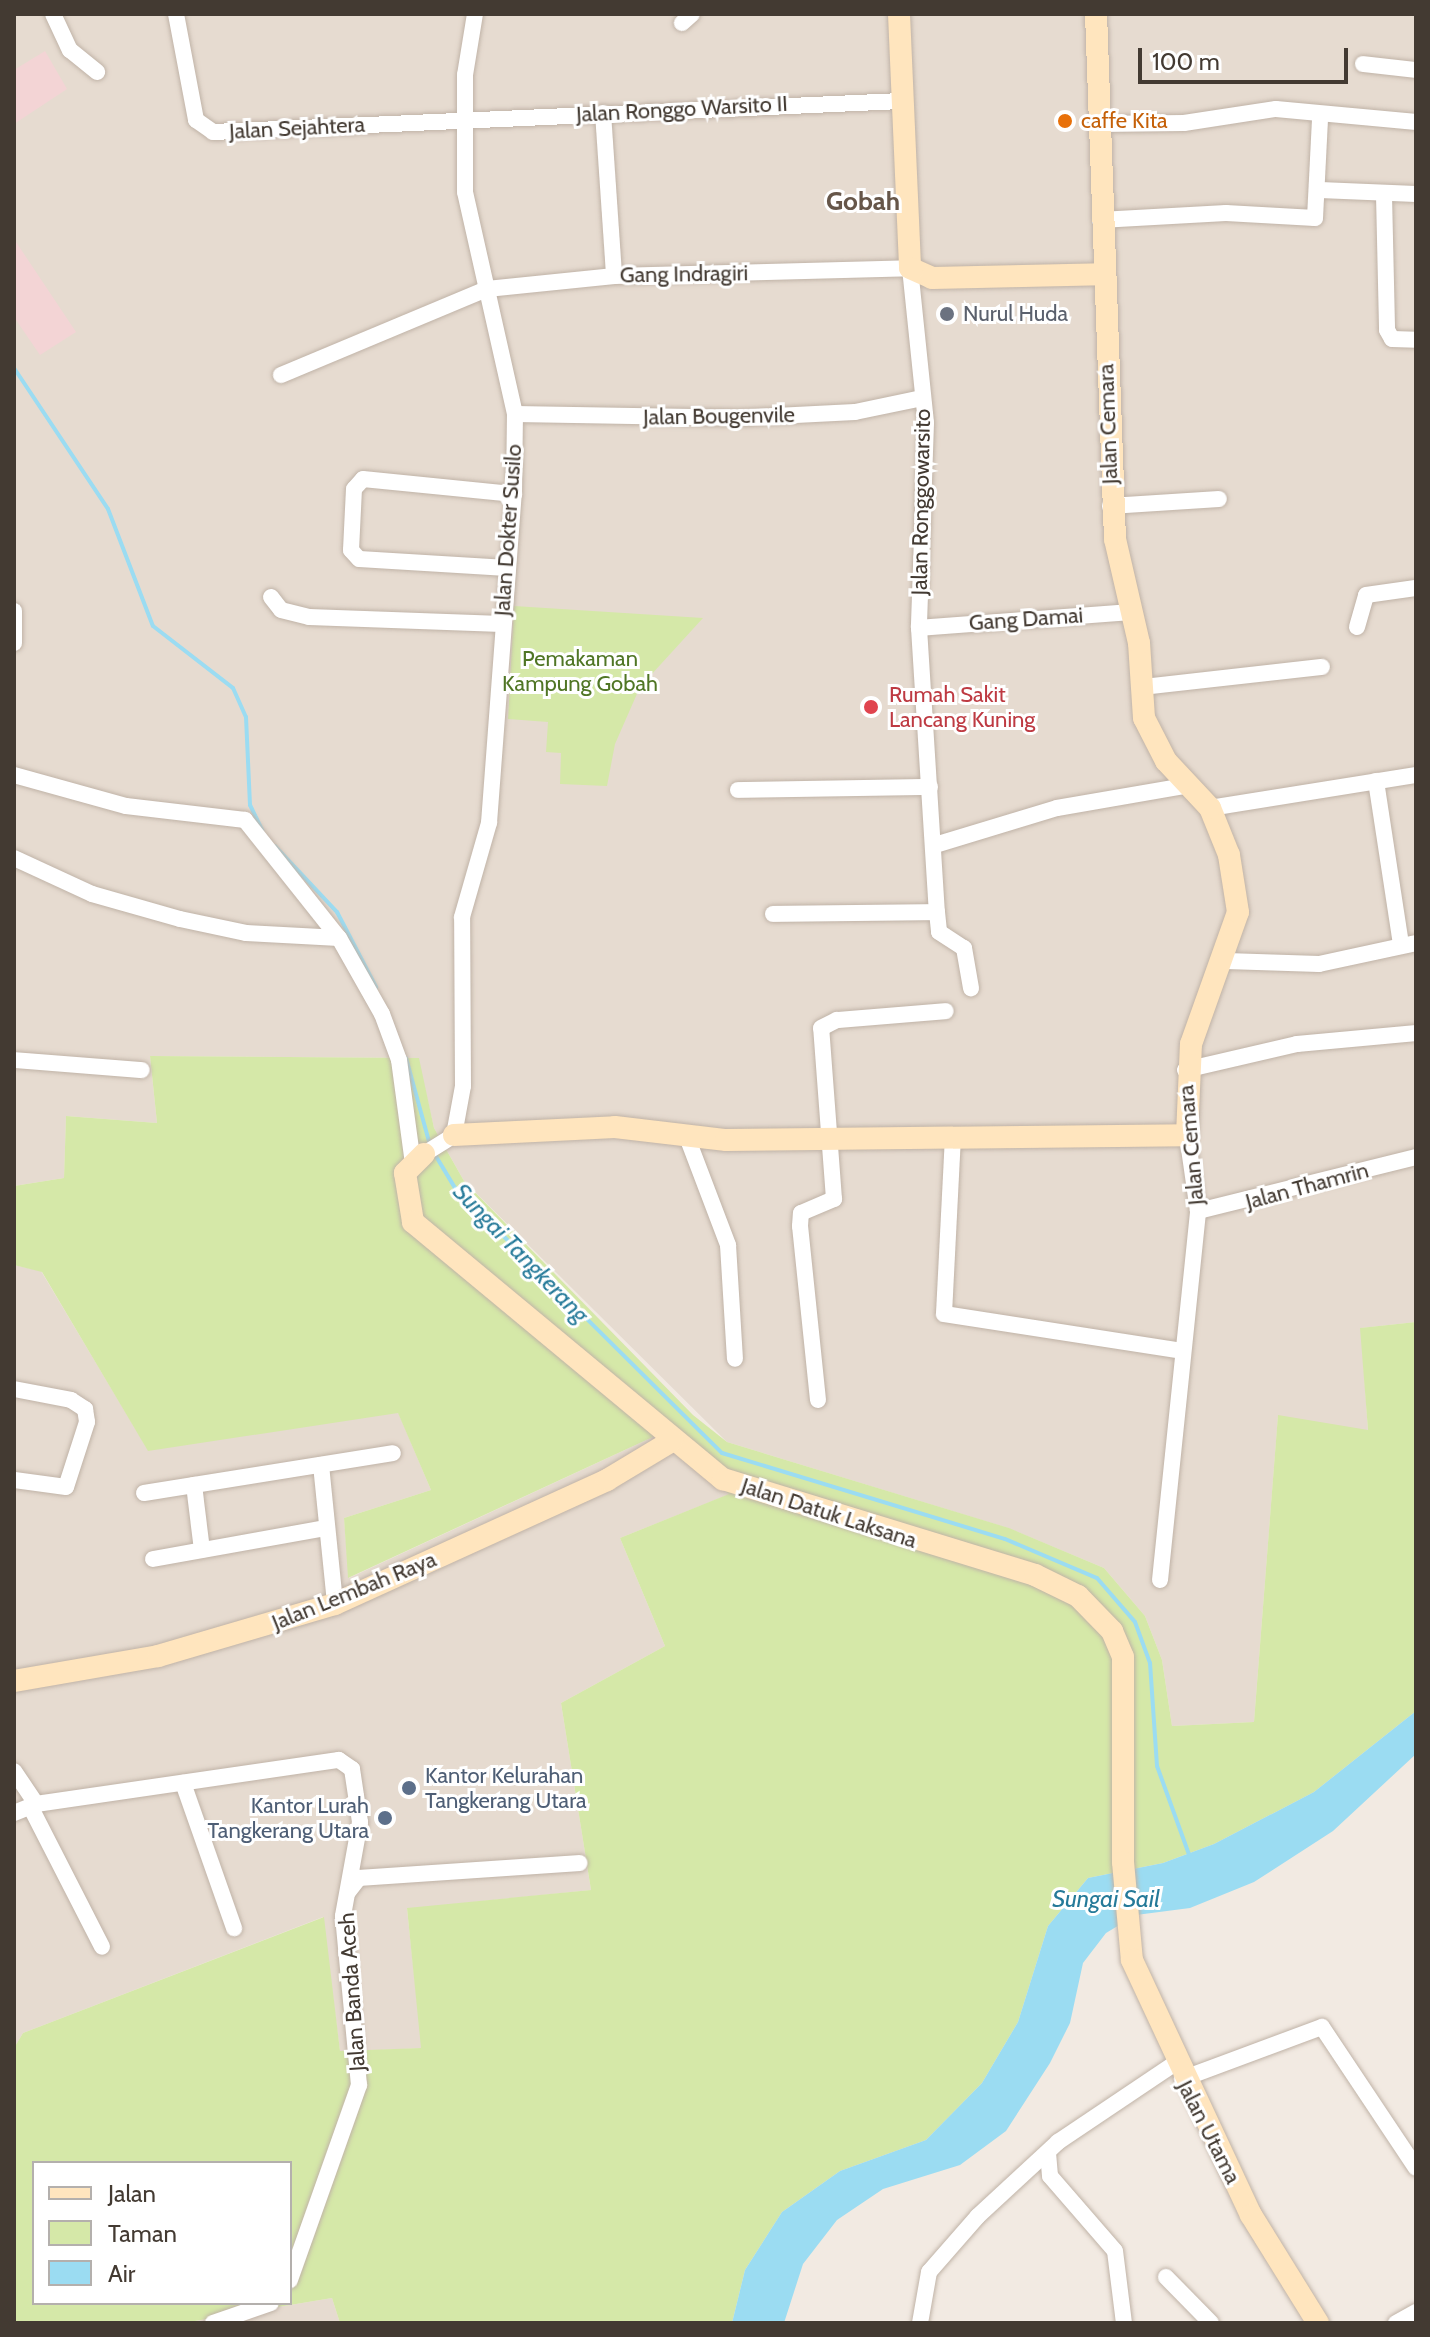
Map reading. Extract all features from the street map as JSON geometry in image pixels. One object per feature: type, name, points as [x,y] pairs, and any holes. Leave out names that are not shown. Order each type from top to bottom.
[{"type":"street","points":[[53,14],[70,50],[97,72]]},
{"type":"street","name":"Jalan Sejahtera","points":[[176,14],[196,120],[213,132],[463,117]]},
{"type":"street","name":"Jalan Dokter Susilo","points":[[452,1136],[467,1047],[462,917],[489,823],[514,494],[515,414],[487,289],[467,218],[463,117],[475,14]]},
{"type":"street","name":"Jalan Ronggowarsito","points":[[899,14],[910,268],[922,398],[919,628],[937,912]]},
{"type":"street","name":"Jalan Cemara","points":[[1096,14],[1110,506],[1133,612],[1152,739],[1185,786],[1210,808],[1229,855],[1238,912],[1226,961],[1185,1070],[1187,1135],[1198,1211],[1160,1580]]},
{"type":"street","points":[[1363,64],[1416,70]]},
{"type":"street","name":"Jalan Ronggo Warsito II","points":[[463,117],[901,101]]},
{"type":"street","points":[[1097,124],[1184,123],[1276,109],[1320,118],[1416,122]]},
{"type":"street","points":[[603,113],[614,276]]},
{"type":"street","points":[[1100,220],[1226,213],[1315,218],[1320,190],[1320,118]]},
{"type":"street","points":[[1320,190],[1416,194]]},
{"type":"street","points":[[1384,195],[1387,330],[1392,339],[1416,340]]},
{"type":"street","name":"Gang Indragiri","points":[[281,375],[487,289],[614,276],[910,268],[932,278],[1102,274]]},
{"type":"street","name":"Jalan Bougenvile","points":[[515,414],[736,418],[855,412],[922,398]]},
{"type":"street","points":[[507,568],[359,559],[351,550],[354,489],[363,479],[514,494]]},
{"type":"street","points":[[1110,506],[1219,499]]},
{"type":"street","points":[[1357,627],[1366,595],[1416,588]]},
{"type":"street","points":[[271,597],[281,610],[309,617],[502,624]]},
{"type":"street","points":[[14,611],[20,620],[14,643]]},
{"type":"street","name":"Gang Damai","points":[[919,628],[1133,612]]},
{"type":"street","points":[[1143,687],[1322,667]]},
{"type":"street","points":[[14,775],[126,806],[245,820],[339,938],[399,1060],[418,1158],[452,1136],[615,1127],[687,1137],[830,1140],[1187,1135]]},
{"type":"street","points":[[1210,808],[1416,775]]},
{"type":"street","points":[[1226,961],[1319,964],[1408,944],[1376,781]]},
{"type":"street","points":[[935,845],[1057,808],[1185,786]]},
{"type":"street","points":[[738,790],[930,787]]},
{"type":"street","points":[[14,858],[92,894],[180,919],[246,933],[339,938]]},
{"type":"street","points":[[773,914],[937,912],[939,932],[964,948],[971,988]]},
{"type":"street","points":[[818,1400],[800,1217],[834,1199],[826,1022],[946,1011]]},
{"type":"street","points":[[1185,1070],[1297,1044],[1416,1033]]},
{"type":"street","points":[[14,1060],[142,1070]]},
{"type":"street","points":[[953,1136],[944,1314],[1182,1351]]},
{"type":"street","points":[[687,1137],[728,1245],[735,1359]]},
{"type":"street","name":"Jalan Thamrin","points":[[1198,1211],[1416,1157]]},
{"type":"street","name":"Jalan Datuk Laksana","points":[[418,1158],[403,1191],[413,1222],[672,1441],[723,1479],[1035,1575],[1096,1612],[1123,1657],[1123,1862],[1127,1928]]},
{"type":"street","points":[[14,1389],[71,1400],[85,1409],[87,1422],[66,1487],[14,1480]]},
{"type":"street","name":"Jalan Lembah Raya","points":[[14,1681],[158,1656],[335,1604],[607,1480],[672,1441]]},
{"type":"street","points":[[144,1493],[393,1453]]},
{"type":"street","points":[[321,1465],[335,1604]]},
{"type":"street","points":[[194,1485],[202,1550]]},
{"type":"street","points":[[153,1559],[326,1528]]},
{"type":"street","name":"Jalan Banda Aceh","points":[[14,1813],[33,1805],[339,1760],[352,1769],[360,1792],[343,1934],[359,2085],[292,2274]]},
{"type":"street","points":[[14,1771],[102,1947]]},
{"type":"street","points":[[183,1783],[234,1928]]},
{"type":"street","points":[[347,1892],[359,1878],[579,1863]]},
{"type":"street","name":"Jalan Utama","points":[[1127,1928],[1132,1960],[1178,2071],[1251,2215],[1318,2323]]},
{"type":"street","points":[[920,2323],[929,2272],[1048,2153],[1178,2071],[1322,2027],[1416,2168]]},
{"type":"street","points":[[1048,2153],[1050,2176],[1115,2251],[1124,2274],[1124,2323]]},
{"type":"street","points":[[1166,2277],[1211,2323]]},
{"type":"street","points":[[213,2323],[265,2305]]},
{"type":"street","points":[[1396,2323],[1416,2312]]},
{"type":"shaded area","points":[[14,14],[1416,14],[1416,1322],[1361,1328],[1368,1431],[1278,1416],[1254,1722],[1172,1726],[1162,1660],[1145,1616],[1104,1568],[1008,1528],[727,1442],[464,1181],[434,1128],[418,1058],[150,1056],[157,1123],[66,1116],[64,1178],[14,1186]]},
{"type":"shaded area","points":[[45,51],[67,89],[14,124],[14,70]]},
{"type":"shaded area","points":[[14,239],[76,332],[40,355],[14,317]]},
{"type":"shaded area","points":[[14,1265],[41,1271],[148,1450],[398,1412],[431,1490],[344,1518],[349,1578],[655,1436],[730,1494],[620,1538],[665,1646],[561,1703],[591,1890],[407,1909],[422,2048],[340,2052],[323,1917],[23,2033],[14,2048]]},
{"type":"shaded area","points":[[332,2298],[340,2323],[183,2323],[292,2305]]},
{"type":"green space","name":"Pemakaman Kampung Gobah","points":[[514,606],[703,618],[640,687],[615,744],[607,786],[560,784],[561,753],[546,752],[548,722],[508,719]]},
{"type":"green space","points":[[150,1056],[419,1058],[434,1128],[464,1181],[693,1415],[727,1442],[1009,1528],[1104,1568],[1145,1616],[1162,1660],[1172,1726],[1254,1722],[1278,1415],[1368,1430],[1360,1328],[1416,1322],[1416,1711],[1314,1792],[1214,1844],[1163,1863],[1088,1878],[1048,1926],[1018,2022],[982,2083],[926,2140],[840,2171],[782,2212],[745,2270],[732,2323],[340,2323],[332,2298],[292,2305],[292,2161],[32,2161],[32,2305],[290,2305],[183,2323],[14,2323],[14,2048],[23,2033],[324,1917],[340,2051],[421,2048],[407,1908],[591,1890],[561,1703],[665,1646],[620,1538],[729,1494],[655,1436],[348,1578],[344,1518],[431,1490],[398,1413],[148,1451],[42,1272],[14,1265],[14,1186],[64,1178],[66,1116],[157,1123]]},
{"type":"water","name":"Sungai Sail","points":[[1416,1711],[1416,1754],[1333,1831],[1254,1882],[1190,1908],[1136,1915],[1106,1933],[1083,1963],[1070,2023],[1050,2063],[1006,2131],[960,2165],[883,2189],[837,2220],[803,2264],[784,2323],[732,2323],[745,2270],[782,2212],[840,2171],[926,2140],[982,2083],[1018,2022],[1048,1926],[1088,1878],[1163,1863],[1214,1844],[1314,1792]]},
{"type":"waterway","name":"Sungai Tangkerang","points":[[14,368],[108,509],[153,626],[233,688],[246,717],[250,805],[262,830]]},
{"type":"waterway","name":"Sungai Tangkerang","points":[[275,846],[337,912],[376,987]]},
{"type":"waterway","name":"Sungai Tangkerang","points":[[406,1058],[430,1145]]},
{"type":"waterway","name":"Sungai Tangkerang","points":[[434,1153],[455,1188],[722,1453],[1005,1539],[1097,1578],[1135,1622],[1150,1663],[1157,1766],[1190,1857]]},
{"type":"place","name":"caffe Kita","points":[[1065,121]]},
{"type":"place","name":"Nurul Huda","points":[[947,314]]},
{"type":"place","name":"Rumah Sakit Lancang Kuning","points":[[871,707]]},
{"type":"place","name":"Kantor Kelurahan Tangkerang Utara","points":[[409,1788]]},
{"type":"place","name":"Kantor Lurah Tangkerang Utara","points":[[385,1818]]},
{"type":"district","name":"Gobah","points":[[863,202]]}]
